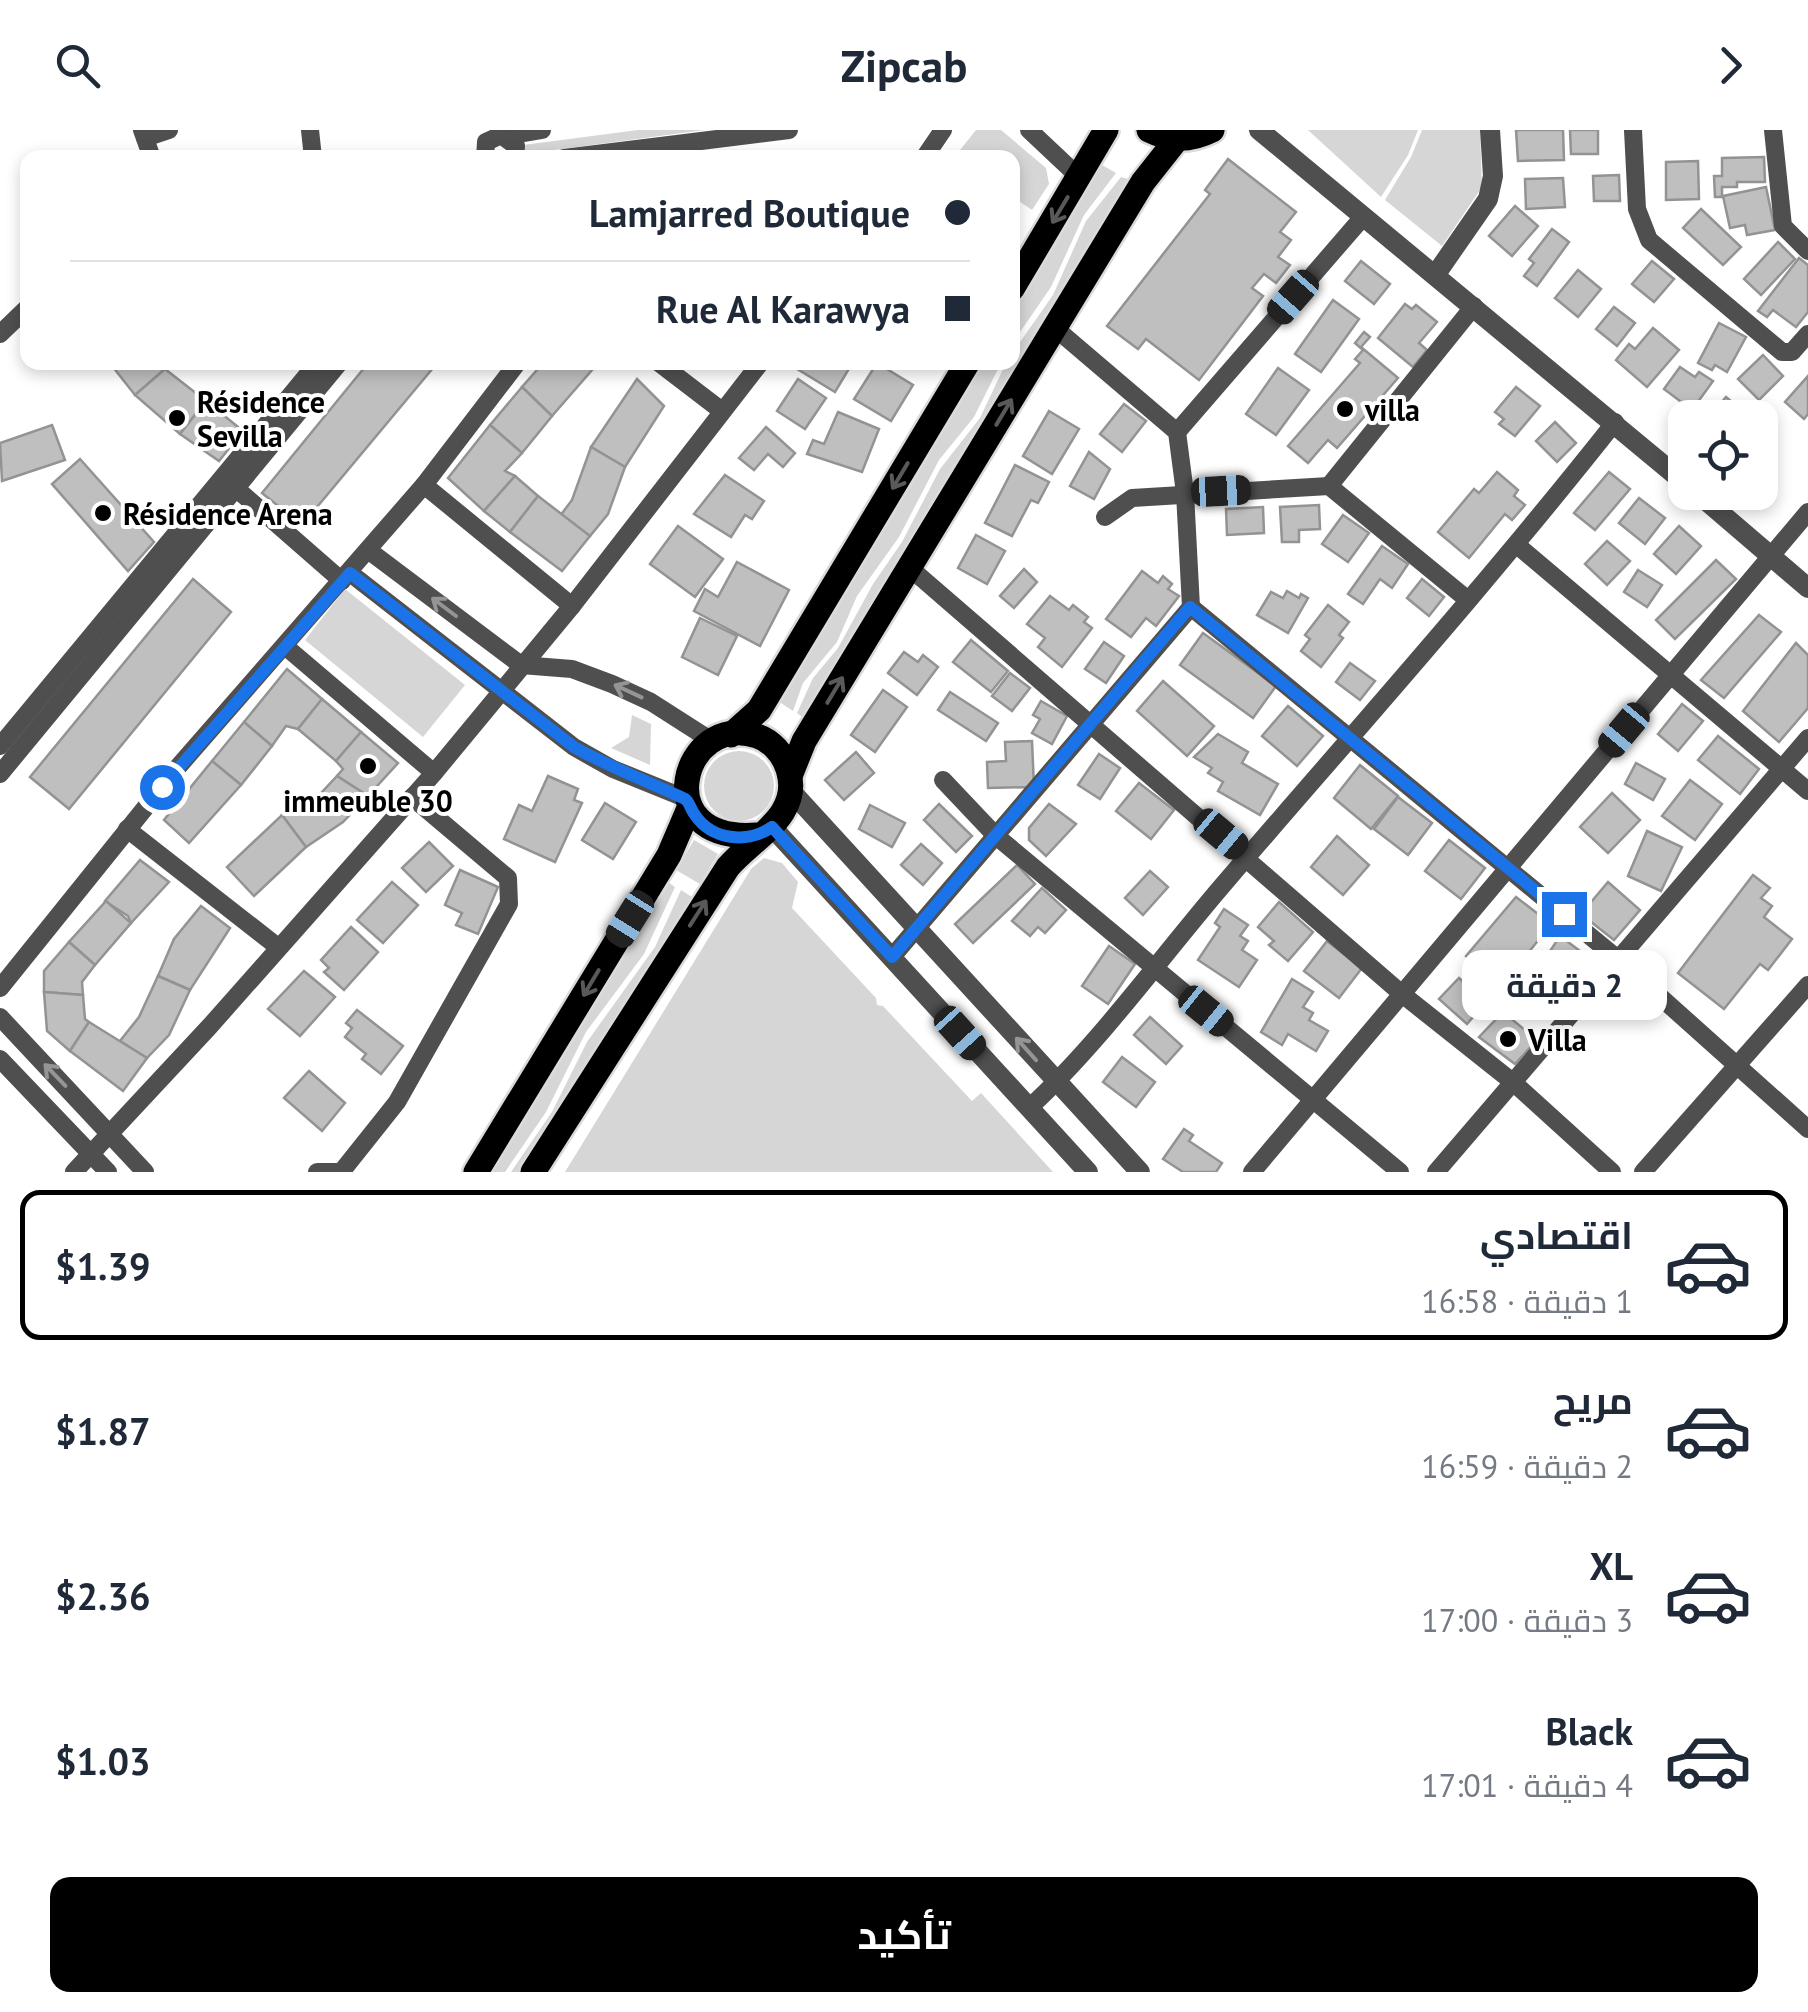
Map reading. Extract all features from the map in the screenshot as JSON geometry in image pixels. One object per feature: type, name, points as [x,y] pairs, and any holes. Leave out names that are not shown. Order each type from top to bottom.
[{"type":"main road","points":[[1020,276],[1106,130]]},
{"type":"main road","points":[[1149,130],[1177,139],[1212,130]]},
{"type":"main road","points":[[533,1172],[728,867],[782,817],[804,741],[1143,182],[1177,139]]},
{"type":"main road","points":[[764,831],[730,838],[696,818],[688,802],[686,785],[693,760],[759,710],[963,370]]},
{"type":"main road","points":[[722,738],[758,736],[770,742],[779,752],[791,783]]},
{"type":"main road","points":[[476,1172],[670,855],[688,802]]},
{"type":"street","points":[[144,134],[169,130]]},
{"type":"street","points":[[499,134],[542,130]]},
{"type":"street","points":[[685,150],[790,130]]},
{"type":"street","points":[[1029,130],[1080,178]]},
{"type":"street","points":[[1259,130],[1668,468]]},
{"type":"street","points":[[1436,274],[1488,199],[1492,176],[1490,130]]},
{"type":"street","points":[[1633,130],[1637,208],[1649,240],[1782,352],[1792,352],[1808,334]]},
{"type":"street","points":[[1773,130],[1783,226],[1808,251]]},
{"type":"street","points":[[1177,432],[1363,216]]},
{"type":"street","points":[[1329,486],[1474,306]]},
{"type":"street","points":[[0,334],[20,315]]},
{"type":"street","points":[[892,957],[1190,607],[1185,493],[1177,432],[1056,328]]},
{"type":"street","points":[[0,774],[230,483],[312,370]]},
{"type":"street","points":[[0,746],[333,370]]},
{"type":"street","points":[[0,988],[227,710],[424,485],[512,370]]},
{"type":"street","points":[[668,370],[722,411]]},
{"type":"street","points":[[74,1172],[434,773],[572,606],[755,370]]},
{"type":"street","points":[[1029,1108],[1056,1083],[1518,546],[1615,422]]},
{"type":"street","points":[[230,483],[346,577],[574,747],[688,802]]},
{"type":"street","points":[[424,485],[572,606]]},
{"type":"street","points":[[1105,517],[1132,498],[1329,486],[1468,600]]},
{"type":"street","points":[[1717,510],[1808,588]]},
{"type":"street","points":[[1252,1172],[1808,512]]},
{"type":"street","points":[[1518,546],[1808,791]]},
{"type":"street","points":[[368,550],[520,665],[572,669],[612,684],[722,738]]},
{"type":"street","points":[[910,568],[1248,856],[1402,994],[1514,1083],[1612,1172]]},
{"type":"street","points":[[1190,607],[1619,960],[1808,1129]]},
{"type":"street","points":[[286,647],[434,773]]},
{"type":"street","points":[[1436,1172],[1808,738]]},
{"type":"street","points":[[942,780],[996,836],[1400,1172]]},
{"type":"street","points":[[791,783],[918,930],[1140,1172]]},
{"type":"street","points":[[317,1172],[342,1172],[386,1119],[509,904],[508,878],[412,797]]},
{"type":"street","points":[[127,829],[278,947]]},
{"type":"street","points":[[764,831],[892,957],[1088,1172]]},
{"type":"street","points":[[1642,1172],[1808,985]]},
{"type":"street","points":[[0,1017],[145,1172]]},
{"type":"street","points":[[0,1059],[108,1172]]},
{"type":"shaded area","points":[[638,130],[705,130],[554,150],[524,150],[523,145]]},
{"type":"shaded area","points":[[976,130],[1001,130],[1046,168],[1049,184],[1032,210],[1020,202],[1020,150],[960,150]]},
{"type":"shaded area","points":[[1308,130],[1418,130],[1408,155],[1381,197]]},
{"type":"shaded area","points":[[1422,130],[1480,130],[1482,187],[1442,246],[1385,200]]},
{"type":"shaded area","points":[[1102,165],[1116,173],[1084,215],[1051,287],[1020,332],[1020,301]]},
{"type":"shaded area","points":[[1121,177],[1128,179],[1020,357],[1020,342],[1053,295],[1086,221]]},
{"type":"shaded area","points":[[978,370],[998,370],[974,417],[939,460],[899,537],[857,596],[837,642],[803,683],[793,711],[778,701]]},
{"type":"shaded area","points":[[1003,370],[1012,370],[802,717],[797,713],[813,678],[838,648],[873,584],[902,542],[940,469],[980,418]]},
{"type":"shaded area","points":[[345,589],[465,685],[423,737],[305,640]]},
{"type":"shaded area","points":[[632,715],[651,724],[650,765],[611,748],[629,737]]},
{"type":"shaded area","points":[[739,751],[764,761],[774,786],[764,811],[739,821],[714,811],[704,786],[714,761]]},
{"type":"shaded area","points":[[694,840],[718,854],[700,884],[676,870]]},
{"type":"shaded area","points":[[764,858],[782,863],[798,882],[792,908],[876,998],[877,1005],[883,1006],[972,1101],[981,1093],[1053,1172],[565,1172],[751,869]]},
{"type":"shaded area","points":[[668,882],[675,887],[644,954],[586,1032],[546,1112],[505,1172],[492,1172]]},
{"type":"shaded area","points":[[681,890],[692,897],[523,1172],[511,1172],[552,1112],[587,1042],[655,947]]},
{"type":"building","points":[[1516,130],[1563,130],[1564,160],[1518,161]]},
{"type":"building","points":[[1570,130],[1598,130],[1598,154],[1571,154]]},
{"type":"building","points":[[1764,157],[1765,182],[1737,182],[1737,187],[1722,187],[1722,197],[1715,197],[1714,176],[1722,176],[1722,158]]},
{"type":"building","points":[[1228,159],[1296,212],[1280,232],[1291,240],[1278,257],[1290,265],[1276,283],[1264,274],[1252,288],[1263,296],[1199,380],[1146,339],[1138,349],[1107,326],[1210,194],[1205,190]]},
{"type":"building","points":[[1698,161],[1699,199],[1666,200],[1666,162]]},
{"type":"building","points":[[1619,175],[1620,201],[1594,201],[1593,176]]},
{"type":"building","points":[[1563,178],[1565,207],[1526,209],[1525,179]]},
{"type":"building","points":[[1766,187],[1775,230],[1747,235],[1745,225],[1730,228],[1723,196]]},
{"type":"building","points":[[1515,206],[1538,226],[1512,256],[1489,236]]},
{"type":"building","points":[[1701,209],[1741,247],[1723,265],[1683,228]]},
{"type":"building","points":[[1552,229],[1569,242],[1537,286],[1524,276],[1534,263],[1529,259]]},
{"type":"building","points":[[1778,242],[1795,259],[1761,295],[1744,279]]},
{"type":"building","points":[[1799,258],[1808,265],[1808,312],[1796,327],[1773,310],[1767,317],[1758,311]]},
{"type":"building","name":"villa","points":[[1361,261],[1390,284],[1374,304],[1345,281]]},
{"type":"building","points":[[1652,261],[1674,279],[1654,302],[1632,284]]},
{"type":"building","points":[[1578,270],[1601,289],[1578,317],[1555,298]]},
{"type":"building","name":"villa","points":[[1333,300],[1359,319],[1321,372],[1295,354]]},
{"type":"building","name":"villa","points":[[1405,304],[1412,309],[1416,305],[1437,322],[1419,343],[1427,350],[1413,367],[1378,338]]},
{"type":"building","points":[[1614,307],[1635,323],[1617,346],[1596,329]]},
{"type":"building","points":[[1719,323],[1746,337],[1727,372],[1715,365],[1712,370],[1698,363]]},
{"type":"building","points":[[1653,328],[1679,350],[1647,387],[1616,360],[1629,344],[1635,349]]},
{"type":"building","name":"villa","points":[[1364,332],[1370,337],[1361,347],[1398,378],[1337,448],[1328,440],[1308,463],[1288,446],[1360,363],[1355,359],[1363,350],[1355,343]]},
{"type":"building","points":[[1763,355],[1783,376],[1759,400],[1738,379]]},
{"type":"building","points":[[1680,367],[1695,377],[1699,372],[1713,381],[1699,400],[1679,400],[1664,389]]},
{"type":"building","name":"villa","points":[[1278,368],[1309,390],[1276,435],[1246,414]]},
{"type":"building","points":[[115,370],[164,370],[135,395]]},
{"type":"building","name":"Résidence Sevilla","points":[[166,370],[206,401],[180,434],[135,395]]},
{"type":"building","points":[[362,370],[431,370],[302,525],[262,493]]},
{"type":"building","points":[[537,370],[592,370],[552,416],[522,387]]},
{"type":"building","points":[[799,370],[848,370],[835,392]]},
{"type":"building","points":[[873,370],[888,370],[913,385],[891,421],[854,399]]},
{"type":"building","points":[[1808,376],[1808,414],[1804,419],[1785,402]]},
{"type":"building","points":[[637,379],[664,406],[625,467],[591,447]]},
{"type":"building","points":[[798,379],[826,398],[805,429],[777,411]]},
{"type":"building","points":[[522,387],[552,416],[522,453],[490,425]]},
{"type":"building","name":"villa","points":[[1516,387],[1540,406],[1515,436],[1499,424],[1504,419],[1495,412]]},
{"type":"building","name":"Résidence Sevilla","points":[[206,401],[243,431],[219,461],[180,434]]},
{"type":"building","points":[[1124,404],[1146,421],[1122,452],[1100,434]]},
{"type":"building","points":[[1049,411],[1079,429],[1052,474],[1023,456]]},
{"type":"building","points":[[838,412],[879,429],[862,472],[807,454],[813,440],[824,444]]},
{"type":"building","points":[[1555,422],[1576,443],[1557,462],[1536,441]]},
{"type":"building","name":"Résidence Arena","points":[[52,425],[65,460],[2,481],[0,443]]},
{"type":"building","points":[[490,425],[522,453],[505,471],[515,476],[484,511],[448,478]]},
{"type":"building","points":[[766,427],[795,453],[783,467],[768,454],[754,470],[739,458]]},
{"type":"building","points":[[591,447],[625,467],[608,514],[590,536],[560,516],[572,500]]},
{"type":"building","points":[[1089,452],[1110,469],[1094,499],[1070,486]]},
{"type":"building","name":"Résidence Arena","points":[[80,459],[154,542],[128,571],[52,484]]},
{"type":"building","points":[[1015,465],[1049,482],[1038,503],[1031,500],[1012,536],[985,523]]},
{"type":"building","name":"villa","points":[[1497,472],[1518,490],[1514,496],[1525,505],[1512,520],[1505,514],[1469,558],[1438,532],[1474,489],[1479,493]]},
{"type":"building","points":[[1609,472],[1630,489],[1595,530],[1574,513]]},
{"type":"building","points":[[725,475],[764,501],[752,519],[745,515],[731,537],[694,514]]},
{"type":"building","points":[[515,476],[538,496],[510,532],[484,511]]},
{"type":"building","points":[[538,496],[590,536],[562,571],[510,532]]},
{"type":"building","points":[[1639,498],[1665,518],[1645,544],[1619,523]]},
{"type":"building","points":[[1319,505],[1320,529],[1299,530],[1299,542],[1282,542],[1280,507]]},
{"type":"building","points":[[1263,507],[1264,533],[1227,535],[1226,509]]},
{"type":"building","points":[[1343,515],[1369,533],[1348,562],[1322,544]]},
{"type":"building","points":[[678,526],[723,559],[695,597],[650,564]]},
{"type":"building","points":[[1679,526],[1701,546],[1676,574],[1654,554]]},
{"type":"building","points":[[976,535],[1005,551],[987,584],[958,568]]},
{"type":"building","points":[[1607,541],[1630,561],[1607,585],[1585,564]]},
{"type":"building","points":[[1382,546],[1408,564],[1392,588],[1380,579],[1363,604],[1348,594]]},
{"type":"building","points":[[1716,560],[1736,579],[1675,639],[1656,620]]},
{"type":"building","points":[[737,562],[789,590],[760,646],[694,611],[705,589],[718,597]]},
{"type":"building","points":[[1024,569],[1037,582],[1014,608],[1000,596]]},
{"type":"building","points":[[1638,570],[1662,585],[1647,607],[1624,592]]},
{"type":"building","points":[[1142,571],[1158,583],[1163,576],[1172,584],[1168,589],[1179,596],[1156,626],[1146,618],[1131,637],[1106,619]]},
{"type":"building","points":[[193,579],[231,612],[69,809],[30,777]]},
{"type":"building","points":[[1422,579],[1444,597],[1429,616],[1407,598]]},
{"type":"building","points":[[1287,591],[1308,598],[1288,633],[1257,615],[1271,592],[1283,598]]},
{"type":"building","points":[[1050,596],[1069,610],[1073,605],[1088,617],[1084,622],[1092,628],[1062,667],[1038,647],[1045,638],[1027,624]]},
{"type":"building","points":[[1328,605],[1349,622],[1339,635],[1343,638],[1321,667],[1301,651],[1310,639],[1305,635]]},
{"type":"building","points":[[1759,615],[1781,632],[1724,698],[1701,680]]},
{"type":"building","points":[[700,618],[737,636],[718,675],[682,657]]},
{"type":"building","points":[[1203,633],[1276,686],[1253,718],[1180,665]]},
{"type":"building","points":[[971,640],[1008,671],[991,692],[953,662]]},
{"type":"building","points":[[1104,642],[1124,656],[1106,683],[1085,669]]},
{"type":"building","points":[[1796,643],[1808,655],[1808,708],[1779,742],[1743,711]]},
{"type":"building","points":[[904,652],[918,662],[923,655],[938,667],[917,695],[888,673]]},
{"type":"building","points":[[1350,663],[1375,681],[1360,700],[1336,682]]},
{"type":"building","points":[[287,669],[322,699],[298,729],[286,726],[272,746],[244,722]]},
{"type":"building","points":[[1010,673],[1030,688],[1012,711],[992,696]]},
{"type":"building","points":[[1163,681],[1214,726],[1187,756],[1137,711]]},
{"type":"building","points":[[883,690],[907,707],[875,752],[851,735]]},
{"type":"building","points":[[950,692],[998,723],[986,741],[938,710]]},
{"type":"building","points":[[322,699],[361,732],[336,761],[298,729]]},
{"type":"building","points":[[1041,701],[1067,716],[1052,744],[1032,733],[1040,719],[1033,715]]},
{"type":"building","points":[[1682,704],[1703,721],[1678,751],[1658,734]]},
{"type":"building","points":[[1288,706],[1323,736],[1297,766],[1262,736]]},
{"type":"building","points":[[244,722],[272,746],[241,785],[212,761]]},
{"type":"building","name":"immeuble 30","points":[[361,732],[398,763],[368,796],[337,776],[343,769],[336,761]]},
{"type":"building","points":[[1218,734],[1248,752],[1242,763],[1278,784],[1260,815],[1218,791],[1223,782],[1208,773],[1212,768],[1194,757]]},
{"type":"building","points":[[1718,736],[1759,769],[1740,794],[1698,760]]},
{"type":"building","points":[[1032,741],[1034,787],[988,788],[987,762],[1006,761],[1005,742]]},
{"type":"building","points":[[856,752],[874,773],[844,800],[825,780]]},
{"type":"building","points":[[1099,754],[1120,768],[1100,799],[1078,785]]},
{"type":"building","points":[[212,761],[241,785],[189,843],[164,820]]},
{"type":"building","points":[[1636,763],[1665,779],[1653,800],[1625,784]]},
{"type":"building","points":[[1360,765],[1398,796],[1371,829],[1334,798]]},
{"type":"building","points":[[337,776],[368,796],[343,822],[306,847],[282,815],[321,793]]},
{"type":"building","points":[[548,776],[578,789],[574,800],[582,803],[555,862],[504,839],[519,805],[532,811]]},
{"type":"building","points":[[1690,780],[1722,804],[1695,840],[1662,816]]},
{"type":"building","points":[[1139,783],[1174,810],[1151,839],[1116,811]]},
{"type":"building","points":[[1612,793],[1640,820],[1608,853],[1580,827]]},
{"type":"building","points":[[1398,797],[1432,823],[1408,855],[1374,829]]},
{"type":"building","points":[[605,803],[636,822],[613,859],[582,840]]},
{"type":"building","points":[[939,804],[972,836],[956,852],[924,820]]},
{"type":"building","points":[[1049,804],[1076,824],[1046,856],[1029,840],[1029,828]]},
{"type":"building","points":[[870,805],[905,823],[892,847],[859,829]]},
{"type":"building","points":[[282,815],[306,847],[254,896],[227,867]]},
{"type":"building","points":[[1647,831],[1682,847],[1661,891],[1628,876]]},
{"type":"building","points":[[1337,836],[1369,865],[1343,895],[1311,867]]},
{"type":"building","points":[[1449,840],[1485,868],[1461,899],[1425,871]]},
{"type":"building","points":[[429,842],[453,866],[426,892],[402,868]]},
{"type":"building","points":[[921,844],[942,863],[923,885],[901,865]]},
{"type":"building","points":[[140,860],[169,882],[131,923],[128,916],[105,901]]},
{"type":"building","points":[[1017,865],[1035,884],[973,943],[955,924]]},
{"type":"building","points":[[460,870],[498,887],[478,934],[456,925],[462,913],[445,905]]},
{"type":"building","points":[[1150,871],[1168,887],[1143,915],[1125,898]]},
{"type":"building","points":[[1753,875],[1770,888],[1761,898],[1772,906],[1764,917],[1792,939],[1768,970],[1760,964],[1724,1009],[1678,973]]},
{"type":"building","points":[[392,882],[418,905],[383,943],[357,920]]},
{"type":"building","points":[[1608,882],[1640,910],[1614,940],[1581,914]]},
{"type":"building","points":[[1042,888],[1066,910],[1045,933],[1038,927],[1030,936],[1012,921]]},
{"type":"building","points":[[1516,897],[1551,924],[1502,986],[1466,956]]},
{"type":"building","points":[[106,901],[131,923],[95,965],[69,942]]},
{"type":"building","points":[[1279,902],[1313,932],[1288,961],[1269,945],[1274,941],[1258,927]]},
{"type":"building","points":[[201,906],[230,928],[190,990],[158,976],[174,939]]},
{"type":"building","points":[[1224,909],[1248,925],[1240,936],[1248,941],[1242,950],[1257,960],[1239,987],[1198,960],[1220,927],[1215,923]]},
{"type":"building","points":[[351,927],[378,952],[344,990],[324,972],[329,968],[321,960]]},
{"type":"building","points":[[1560,936],[1592,960],[1552,1013],[1523,992]]},
{"type":"building","points":[[1327,941],[1362,968],[1339,998],[1304,971]]},
{"type":"building","points":[[69,942],[95,965],[82,982],[83,995],[44,992],[44,971]]},
{"type":"building","points":[[1109,946],[1135,964],[1108,1004],[1082,986]]},
{"type":"building","points":[[304,971],[335,997],[300,1036],[268,1009]]},
{"type":"building","points":[[158,976],[190,990],[169,1035],[147,1058],[120,1041],[139,1017]]},
{"type":"building","points":[[1459,978],[1486,1002],[1467,1024],[1439,999]]},
{"type":"building","points":[[1292,979],[1313,992],[1303,1007],[1313,1013],[1309,1020],[1328,1031],[1316,1051],[1288,1034],[1282,1045],[1261,1032]]},
{"type":"building","points":[[44,992],[83,995],[85,1019],[89,1022],[70,1051],[47,1031]]},
{"type":"building","points":[[357,1010],[403,1046],[381,1074],[362,1059],[366,1054],[345,1037],[352,1028],[346,1023]]},
{"type":"building","name":"Villa","points":[[1503,1012],[1537,1040],[1515,1064],[1479,1037]]},
{"type":"building","points":[[1150,1017],[1182,1046],[1166,1064],[1134,1035]]},
{"type":"building","points":[[89,1022],[147,1058],[123,1091],[70,1051]]},
{"type":"building","points":[[1122,1057],[1155,1082],[1136,1107],[1103,1082]]},
{"type":"building","points":[[309,1071],[345,1103],[322,1131],[284,1098]]},
{"type":"building","points":[[1184,1129],[1193,1135],[1189,1141],[1222,1163],[1216,1172],[1183,1172],[1163,1159]]},
{"type":"place","name":"villa","points":[[1345,409]]},
{"type":"place","name":"Résidence Sevilla","points":[[177,418]]},
{"type":"place","name":"Résidence Arena","points":[[103,513]]},
{"type":"place","name":"immeuble 30","points":[[368,766]]},
{"type":"place","name":"Villa","points":[[1508,1039]]},
{"type":"route","points":[[162,787],[350,573],[574,747],[613,769],[687,798],[696,818],[706,827],[730,838],[757,836],[772,827],[892,957],[1190,607],[1564,914]]}]
